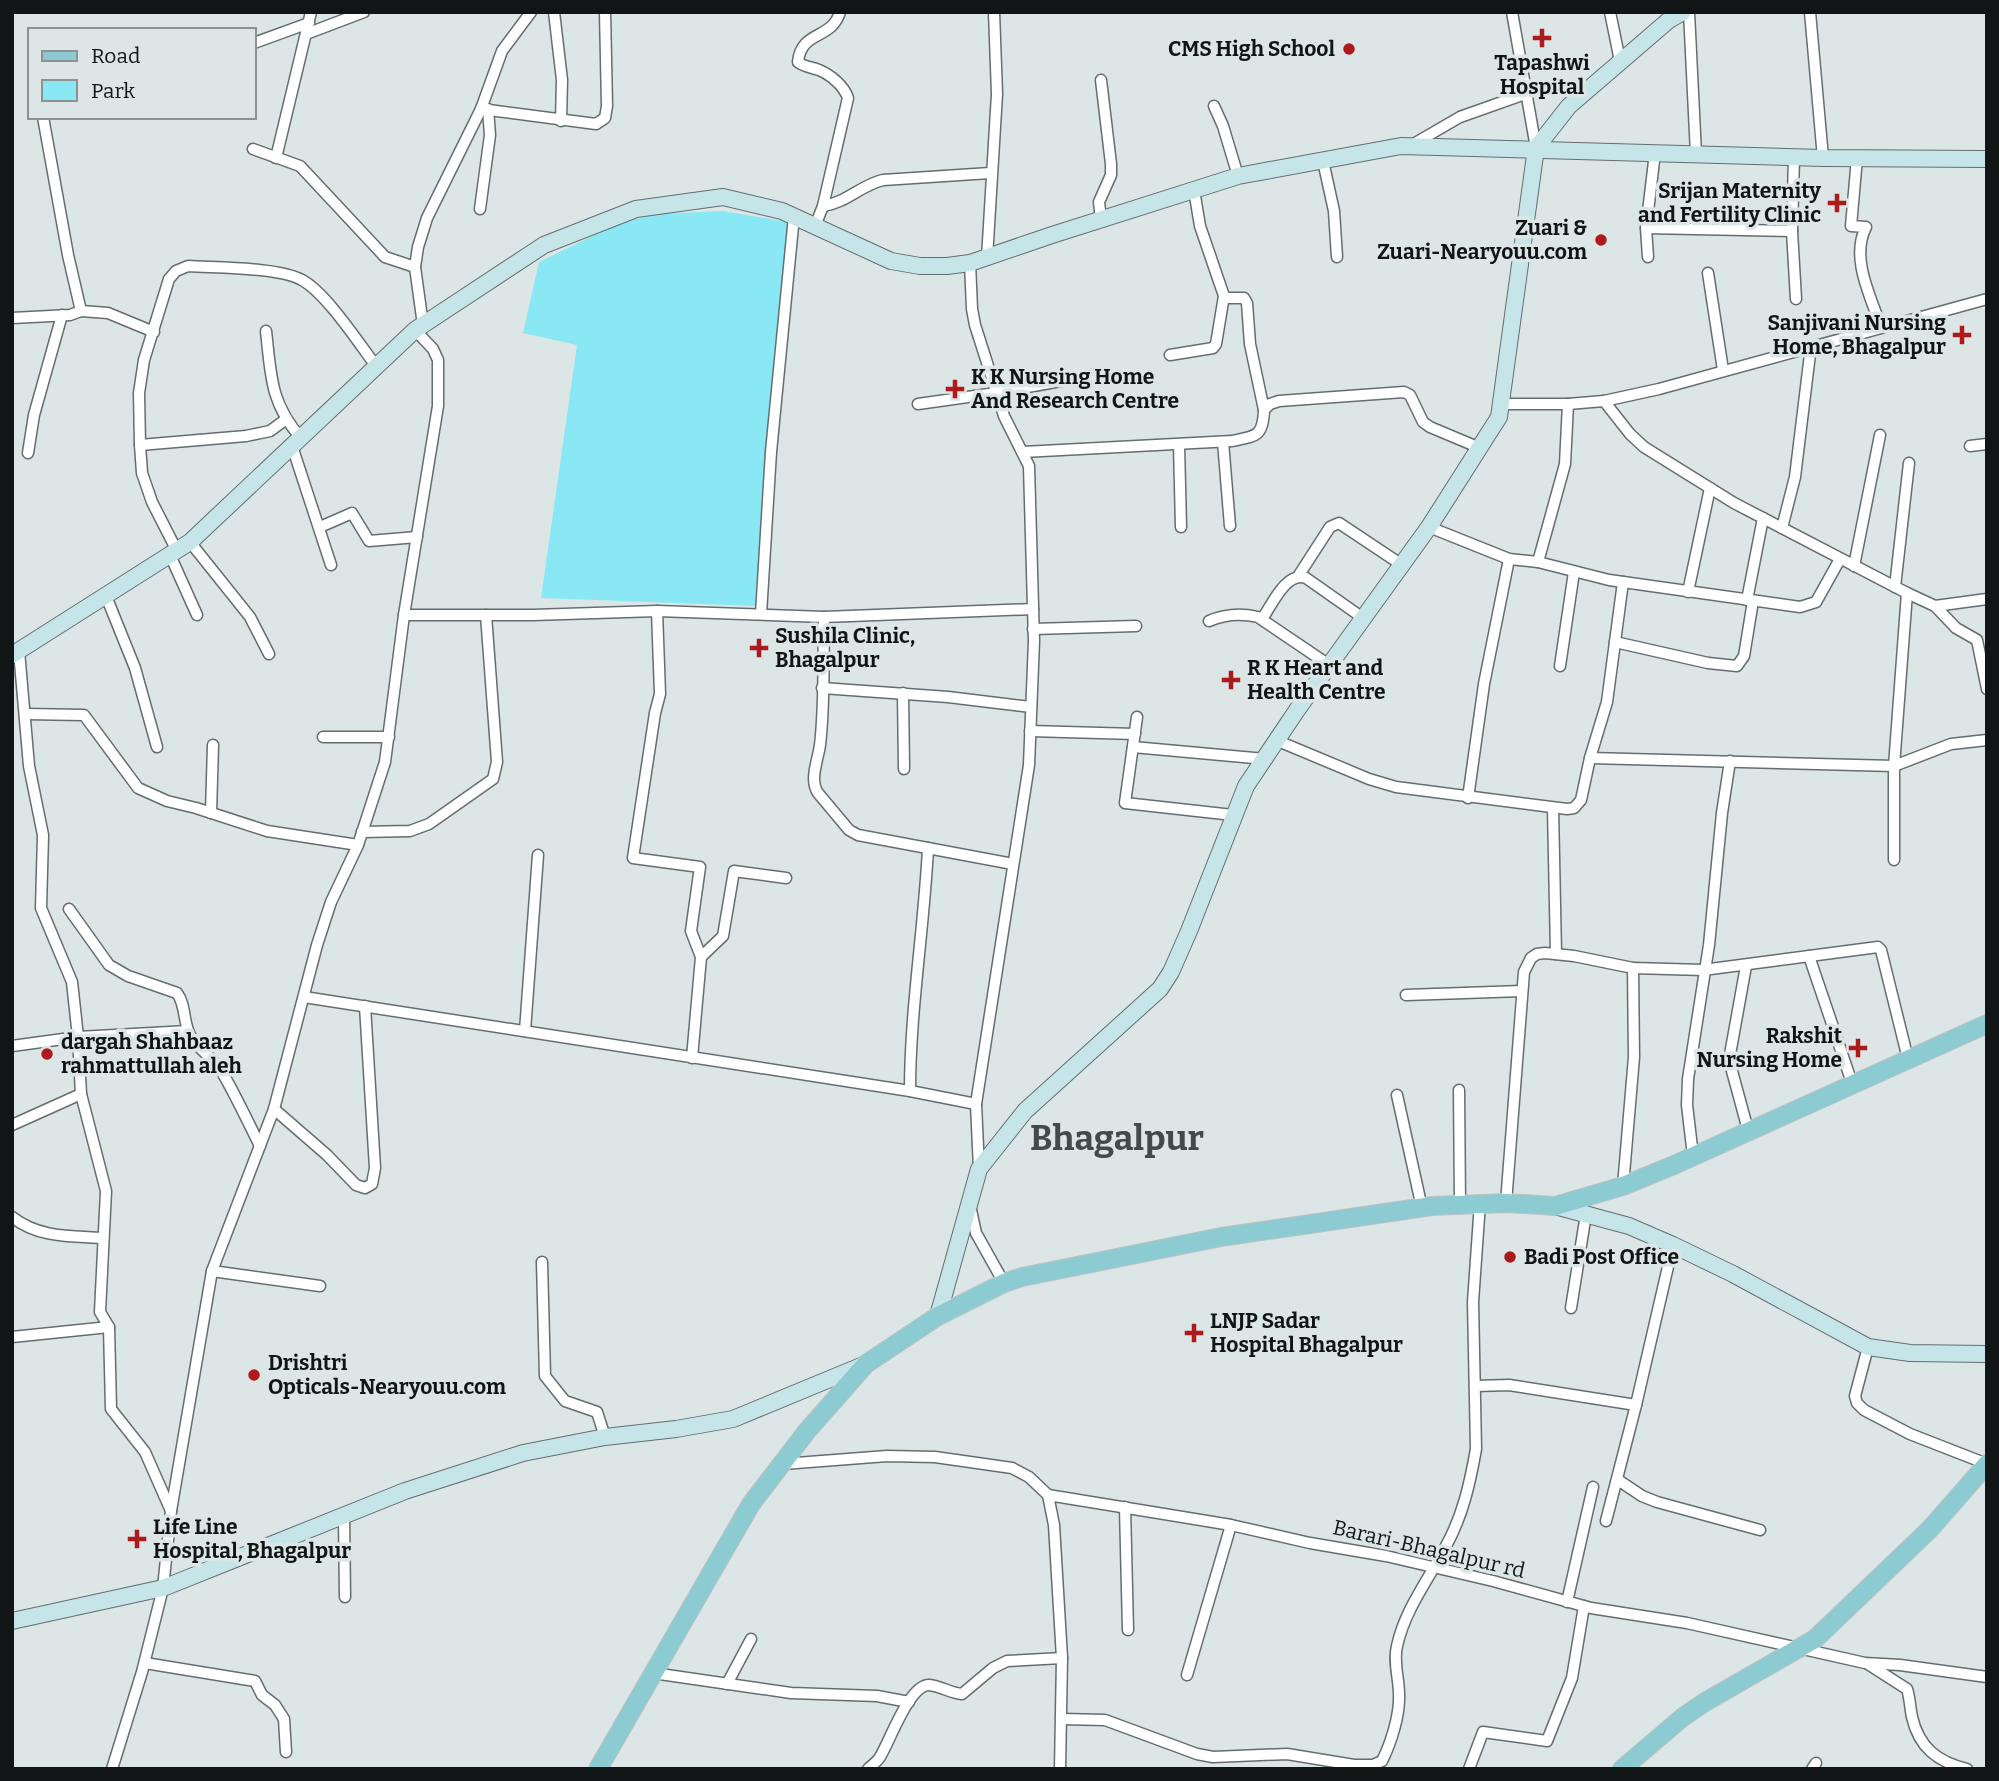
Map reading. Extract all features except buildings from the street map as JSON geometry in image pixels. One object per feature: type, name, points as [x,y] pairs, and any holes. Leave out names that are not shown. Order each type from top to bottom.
[{"type":"main road","points":[[938,1316],[979,1169],[1025,1111],[1160,989],[1171,972],[1189,931],[1246,786],[1429,527],[1499,417],[1503,404],[1536,148],[1569,106],[1674,15]]},
{"type":"main road","points":[[16,653],[179,550],[419,328],[544,245],[636,208],[723,197],[782,211],[891,261],[920,266],[970,263],[1238,176],[1379,149],[1410,146],[1536,148],[1824,158],[1987,159]]},
{"type":"main road","points":[[1555,1206],[1623,1186],[1987,1024]]},
{"type":"main road","points":[[12,1621],[163,1588],[405,1491],[523,1453],[605,1437],[733,1419],[866,1364],[938,1316],[1004,1283],[1022,1277],[1221,1237],[1422,1208],[1506,1203],[1555,1206],[1586,1214],[1629,1226],[1673,1245],[1868,1346],[1931,1355],[1987,1354]]},
{"type":"main road","points":[[598,1769],[751,1504],[807,1431],[866,1364]]},
{"type":"main road","points":[[1622,1769],[1694,1710],[1815,1639],[1930,1529],[1987,1464]]},
{"type":"street","points":[[256,42],[309,23],[363,12]]},
{"type":"street","points":[[112,1769],[145,1663],[163,1588],[171,1511],[212,1271],[274,1109],[317,945],[331,902],[358,845],[378,787],[389,737],[404,615],[438,406],[438,360],[419,328],[415,267],[418,247],[427,218],[485,109],[502,51],[531,12]]},
{"type":"street","points":[[554,12],[562,80],[561,121]]},
{"type":"street","points":[[485,109],[596,124],[605,118],[605,12]]},
{"type":"street","points":[[815,226],[823,206],[848,98],[846,92],[826,74],[798,62],[804,44],[833,25],[839,12]]},
{"type":"street","points":[[987,258],[990,173],[997,94],[994,12]]},
{"type":"street","points":[[1512,12],[1536,148]]},
{"type":"street","points":[[1610,12],[1620,61]]},
{"type":"street","points":[[1689,12],[1696,154]]},
{"type":"street","points":[[1810,12],[1824,158]]},
{"type":"street","points":[[276,158],[309,23]]},
{"type":"street","points":[[1101,80],[1111,164],[1111,175],[1099,202],[1101,219]]},
{"type":"street","points":[[1410,146],[1460,117],[1525,94]]},
{"type":"street","points":[[1214,106],[1238,176]]},
{"type":"street","points":[[480,209],[490,135],[485,109]]},
{"type":"street","points":[[43,119],[68,256],[82,311]]},
{"type":"street","points":[[253,149],[300,166],[385,257],[415,267]]},
{"type":"street","points":[[1648,257],[1646,228],[1655,152]]},
{"type":"street","points":[[1794,157],[1792,231],[1796,299]]},
{"type":"street","points":[[1857,158],[1850,226],[1866,227],[1861,238],[1861,264],[1881,327]]},
{"type":"street","points":[[1323,161],[1334,211],[1337,257]]},
{"type":"street","points":[[823,206],[837,204],[869,183],[883,180],[990,173]]},
{"type":"street","points":[[1170,355],[1209,351],[1213,348],[1216,344],[1224,296],[1200,226],[1194,190]]},
{"type":"street","points":[[761,614],[771,452],[794,216]]},
{"type":"street","points":[[1646,228],[1792,231]]},
{"type":"street","points":[[970,263],[975,325],[996,393],[1029,466],[1033,609],[1029,765],[976,1104],[979,1169]]},
{"type":"street","points":[[197,615],[179,550],[152,502],[142,473],[139,445],[139,393],[144,360],[169,279],[176,271],[188,266],[281,273],[300,278],[315,289],[376,366]]},
{"type":"street","points":[[1709,273],[1723,370]]},
{"type":"street","points":[[1023,452],[1223,442],[1253,437],[1260,432],[1264,410],[1250,344],[1247,303],[1244,298],[1224,296]]},
{"type":"street","points":[[1503,404],[1604,401],[1659,389],[1987,299]]},
{"type":"street","points":[[12,318],[82,311],[108,313],[154,332]]},
{"type":"street","points":[[28,453],[36,407],[62,315]]},
{"type":"street","points":[[266,331],[273,387],[285,420],[297,442],[331,565]]},
{"type":"street","points":[[1782,528],[1795,477],[1811,346]]},
{"type":"street","points":[[918,404],[1093,375]]},
{"type":"street","points":[[1264,410],[1279,401],[1404,392],[1410,395],[1423,422],[1480,447]]},
{"type":"street","points":[[1604,401],[1644,447],[1710,488],[1840,559],[1936,606],[1956,628],[1977,640],[1987,689]]},
{"type":"street","points":[[1538,562],[1565,464],[1568,404]]},
{"type":"street","points":[[139,445],[270,432],[285,420]]},
{"type":"street","points":[[1854,566],[1880,435]]},
{"type":"street","points":[[1223,442],[1230,526]]},
{"type":"street","points":[[1970,446],[1987,444]]},
{"type":"street","points":[[1179,445],[1181,527]]},
{"type":"street","points":[[1895,587],[1909,463]]},
{"type":"street","points":[[1688,592],[1710,488]]},
{"type":"street","points":[[320,527],[352,513],[369,541],[416,537]]},
{"type":"street","points":[[1615,642],[1708,663],[1737,666],[1744,656],[1763,518]]},
{"type":"street","points":[[1299,575],[1330,527],[1339,523],[1402,565]]},
{"type":"street","points":[[1429,527],[1478,549],[1509,559],[1538,562],[1623,582],[1800,607],[1811,605],[1820,595],[1840,559]]},
{"type":"street","points":[[179,550],[250,617],[269,654]]},
{"type":"street","points":[[1468,798],[1484,684],[1509,559]]},
{"type":"street","points":[[1560,666],[1574,572]]},
{"type":"street","points":[[1262,620],[1286,583],[1299,575],[1363,618]]},
{"type":"street","points":[[1278,741],[1396,788],[1553,808],[1567,809],[1578,805],[1607,702],[1623,582]]},
{"type":"street","points":[[1894,860],[1894,766],[1907,593]]},
{"type":"street","points":[[106,596],[135,668],[157,747]]},
{"type":"street","points":[[1936,606],[1987,599]]},
{"type":"street","points":[[404,615],[657,611],[824,617],[1033,609]]},
{"type":"street","points":[[657,611],[660,694],[654,713],[633,858],[700,867],[691,931],[701,957],[692,1058]]},
{"type":"street","points":[[1209,621],[1221,616],[1245,614],[1262,620],[1329,665]]},
{"type":"street","points":[[362,832],[410,831],[429,824],[493,779],[497,762],[486,615]]},
{"type":"street","points":[[824,617],[820,743],[814,788],[849,830],[858,835],[1013,864]]},
{"type":"street","points":[[1033,629],[1136,626]]},
{"type":"street","points":[[16,653],[29,766],[43,835],[41,908],[72,982],[81,1094],[106,1191],[100,1312],[109,1327],[111,1409],[145,1452],[171,1511]]},
{"type":"street","points":[[822,688],[903,693],[1031,707]]},
{"type":"street","points":[[903,693],[904,769]]},
{"type":"street","points":[[25,714],[84,715],[138,788],[167,801],[267,831],[358,845]]},
{"type":"street","points":[[1137,717],[1125,803],[1233,815]]},
{"type":"street","points":[[1030,731],[1135,734]]},
{"type":"street","points":[[323,737],[389,737]]},
{"type":"street","points":[[1590,758],[1894,766],[1951,744],[1987,740]]},
{"type":"street","points":[[211,813],[214,745]]},
{"type":"street","points":[[1133,747],[1265,759]]},
{"type":"street","points":[[1693,1156],[1686,1091],[1709,945],[1730,761]]},
{"type":"street","points":[[1553,808],[1556,954]]},
{"type":"street","points":[[910,1091],[910,1051],[928,848]]},
{"type":"street","points":[[525,1031],[538,855]]},
{"type":"street","points":[[701,957],[723,936],[734,871],[786,878]]},
{"type":"street","points":[[69,909],[109,965],[128,976],[177,993],[181,998],[192,1039],[222,1072],[260,1146]]},
{"type":"street","points":[[1506,1203],[1524,972],[1531,958],[1537,954],[1556,954],[1633,968],[1703,970],[1872,946],[1881,950],[1908,1059]]},
{"type":"street","points":[[1809,956],[1852,1083]]},
{"type":"street","points":[[1746,966],[1729,1060],[1748,1130]]},
{"type":"street","points":[[1623,1186],[1634,1057],[1633,968]]},
{"type":"street","points":[[1406,995],[1522,991]]},
{"type":"street","points":[[304,997],[910,1091],[976,1104]]},
{"type":"street","points":[[274,1109],[327,1155],[355,1185],[365,1188],[372,1184],[375,1168],[365,1006]]},
{"type":"street","points":[[12,1046],[78,1037],[188,1031]]},
{"type":"street","points":[[1460,1090],[1460,1204]]},
{"type":"street","points":[[12,1125],[81,1094]]},
{"type":"street","points":[[1397,1095],[1422,1208]]},
{"type":"street","points":[[970,1197],[976,1233],[1004,1283]]},
{"type":"street","points":[[1062,1719],[1105,1720],[1213,1758],[1287,1754],[1345,1767],[1373,1765],[1382,1761],[1400,1696],[1397,1647],[1406,1619],[1458,1521],[1469,1489],[1476,1449],[1473,1302],[1480,1203]]},
{"type":"street","points":[[1571,1308],[1586,1214]]},
{"type":"street","points":[[12,1217],[33,1230],[50,1235],[102,1238]]},
{"type":"street","points":[[1606,1521],[1673,1245]]},
{"type":"street","points":[[542,1262],[545,1376],[565,1401],[597,1412],[605,1437]]},
{"type":"street","points":[[212,1271],[320,1286]]},
{"type":"street","points":[[12,1337],[109,1327]]},
{"type":"street","points":[[1868,1346],[1856,1396],[1857,1403],[1864,1410],[1910,1434],[1987,1464]]},
{"type":"street","points":[[1476,1387],[1509,1385],[1636,1405]]},
{"type":"street","points":[[783,1464],[887,1457],[949,1458],[1012,1468],[1029,1477],[1048,1495],[1054,1525],[1062,1658],[1060,1769]]},
{"type":"street","points":[[1618,1480],[1657,1502],[1760,1530]]},
{"type":"street","points":[[1567,1602],[1593,1486]]},
{"type":"street","name":"Barari-Bhagalpur rd","points":[[1048,1495],[1231,1525],[1386,1556],[1584,1606],[1686,1623],[1866,1663]]},
{"type":"street","points":[[1125,1507],[1128,1630]]},
{"type":"street","points":[[344,1515],[345,1598]]},
{"type":"street","points":[[1187,1675],[1231,1525]]},
{"type":"street","points":[[1469,1769],[1483,1732],[1547,1741],[1572,1678],[1584,1606]]},
{"type":"street","points":[[727,1684],[751,1639]]},
{"type":"street","points":[[868,1769],[879,1759],[917,1690],[924,1686],[956,1693],[967,1692],[993,1668],[1007,1661],[1062,1658]]},
{"type":"street","points":[[145,1663],[255,1681],[262,1695],[275,1705],[284,1718],[286,1752]]},
{"type":"street","points":[[1866,1663],[1987,1677]]},
{"type":"street","points":[[1866,1663],[1908,1689],[1913,1723],[1935,1757],[1949,1765],[1966,1769]]},
{"type":"street","points":[[653,1673],[791,1693],[877,1696],[909,1703]]},
{"type":"green space","points":[[723,211],[788,222],[774,357],[755,606],[541,598],[577,345],[523,333],[539,262],[617,224],[656,214]]},
{"type":"place","name":"Tapashwi Hospital","points":[[1542,38]]},
{"type":"place","name":"CMS High School","points":[[1349,49]]},
{"type":"place","name":"Srijan Maternity and Fertility Clinic","points":[[1837,203]]},
{"type":"place","name":"Zuari & Zuari-Nearyouu.com","points":[[1601,240]]},
{"type":"place","name":"Sanjivani Nursing Home, Bhagalpur","points":[[1962,335]]},
{"type":"place","name":"K K Nursing Home And Research Centre","points":[[955,389]]},
{"type":"place","name":"Sushila Clinic, Bhagalpur","points":[[759,648]]},
{"type":"place","name":"R K Heart and Health Centre","points":[[1231,680]]},
{"type":"place","name":"Rakshit Nursing Home","points":[[1858,1048]]},
{"type":"place","name":"dargah Shahbaaz rahmattullah aleh","points":[[47,1054]]},
{"type":"place","name":"Badi Post Office","points":[[1510,1257]]},
{"type":"place","name":"LNJP Sadar Hospital Bhagalpur","points":[[1194,1333]]},
{"type":"place","name":"Drishtri Opticals-Nearyouu.com","points":[[254,1375]]},
{"type":"place","name":"Life Line Hospital, Bhagalpur","points":[[137,1539]]},
{"type":"district","name":"Bhagalpur","points":[[1117,1138]]}]
